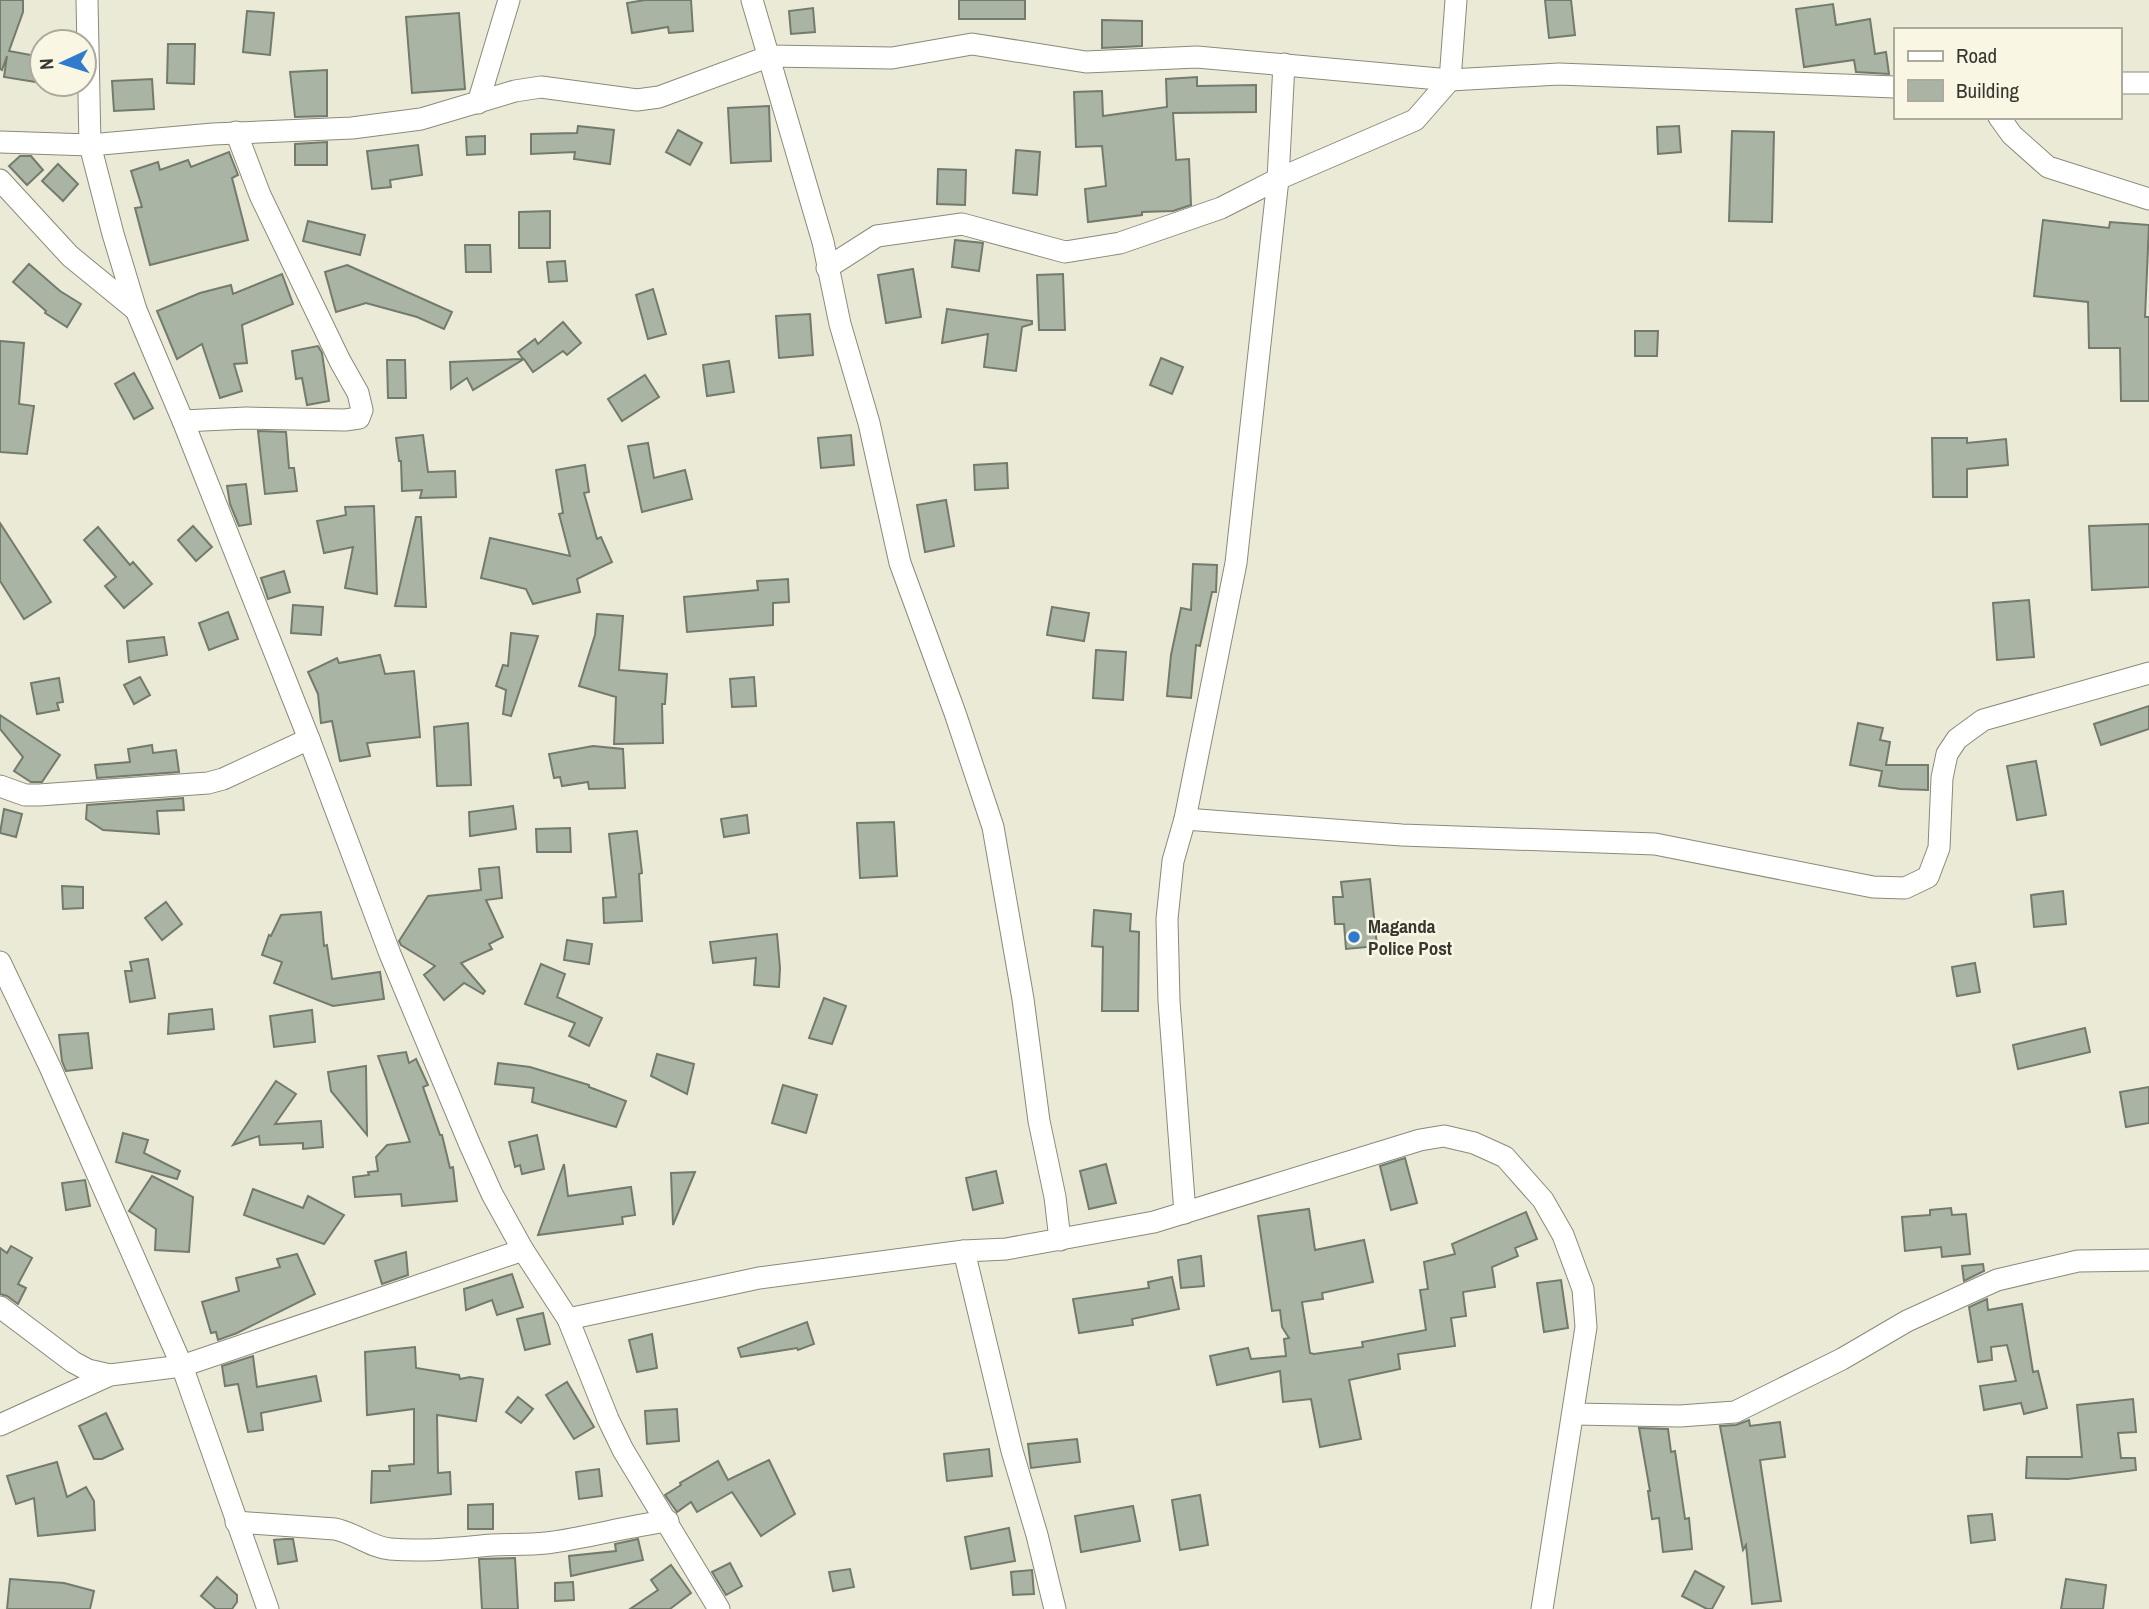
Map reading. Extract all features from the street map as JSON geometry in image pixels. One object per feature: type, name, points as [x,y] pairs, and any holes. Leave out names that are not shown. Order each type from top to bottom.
[{"type":"street","points":[[87,0],[90,145],[135,310],[183,421],[390,954],[470,1145],[492,1194],[523,1250],[568,1319],[608,1419],[717,1608]]},
{"type":"street","points":[[478,103],[509,0]]},
{"type":"street","points":[[752,0],[823,243],[827,268],[869,423],[900,563],[955,713],[992,827],[1023,999],[1039,1121],[1055,1196],[1060,1240]]},
{"type":"street","points":[[827,268],[877,236],[962,224],[1065,252],[1120,243],[1221,208],[1278,178],[1415,120],[1450,80],[1457,0]]},
{"type":"street","points":[[0,142],[90,145],[236,132],[385,125],[421,119],[515,91],[541,88],[623,99],[659,97],[770,56],[892,58],[972,44],[1086,62],[1197,57],[1450,80],[1559,74],[1894,87]]},
{"type":"street","points":[[1185,1213],[1169,1001],[1167,919],[1172,861],[1185,819],[1236,564],[1278,178],[1284,64]]},
{"type":"street","points":[[2121,83],[2149,83]]},
{"type":"street","points":[[2000,119],[2012,135],[2048,167],[2149,199]]},
{"type":"street","points":[[183,421],[246,418],[345,420],[359,418],[362,410],[358,393],[260,195],[236,132]]},
{"type":"street","points":[[0,180],[70,256],[135,310]]},
{"type":"street","points":[[1185,819],[1402,835],[1655,844],[1873,887],[1905,888],[1928,877],[1939,848],[1942,778],[1947,754],[1957,739],[1983,720],[2149,673]]},
{"type":"street","points":[[0,786],[25,795],[39,795],[208,783],[223,779],[309,740]]},
{"type":"street","points":[[0,962],[50,1067],[182,1366],[268,1609]]},
{"type":"street","points":[[568,1319],[759,1278],[964,1251],[1006,1249],[1154,1222],[1420,1140],[1444,1136],[1474,1143],[1505,1157],[1543,1200],[1563,1235],[1583,1289],[1586,1327],[1542,1609]]},
{"type":"street","points":[[0,1425],[110,1375],[182,1366],[523,1250]]},
{"type":"street","points":[[964,1251],[1012,1451],[1055,1609]]},
{"type":"street","points":[[1574,1415],[1680,1416],[1735,1412],[1842,1359],[1907,1321],[1997,1280],[2078,1261],[2149,1260]]},
{"type":"street","points":[[0,1307],[73,1362],[88,1370],[110,1375]]},
{"type":"street","points":[[236,1522],[335,1529],[349,1532],[374,1546],[387,1549],[447,1550],[545,1543],[668,1521]]},
{"type":"building","points":[[0,0],[23,0],[23,12],[9,51],[28,54],[28,81],[4,77],[7,56],[2,70]]},
{"type":"building","points":[[645,0],[691,0],[693,31],[669,33],[668,27],[632,33],[627,3]]},
{"type":"building","points":[[959,0],[1025,0],[1025,19],[959,19]]},
{"type":"building","points":[[1545,0],[1571,0],[1575,35],[1549,38]]},
{"type":"building","points":[[1833,4],[1836,25],[1870,19],[1875,54],[1886,52],[1889,74],[1856,72],[1854,60],[1804,67],[1796,9]]},
{"type":"building","points":[[813,8],[815,32],[791,34],[789,11]]},
{"type":"building","points":[[247,11],[274,13],[270,55],[243,52]]},
{"type":"building","points":[[459,13],[465,89],[412,93],[406,17]]},
{"type":"building","points":[[1102,20],[1142,21],[1142,46],[1102,48]]},
{"type":"building","points":[[168,44],[195,44],[194,84],[167,83]]},
{"type":"building","points":[[327,70],[327,116],[295,117],[290,72]]},
{"type":"building","points":[[1197,77],[1197,86],[1256,85],[1256,112],[1173,113],[1176,160],[1189,159],[1191,205],[1173,211],[1142,212],[1142,215],[1088,222],[1085,189],[1106,186],[1102,146],[1076,147],[1074,92],[1102,91],[1103,116],[1167,107],[1166,79]]},
{"type":"building","points":[[152,79],[154,109],[114,111],[112,81]]},
{"type":"building","points":[[769,106],[771,161],[731,163],[728,108]]},
{"type":"building","points":[[578,126],[614,130],[610,164],[574,159],[575,152],[531,154],[531,134],[577,133]]},
{"type":"building","points":[[1679,126],[1681,152],[1658,154],[1657,127]]},
{"type":"building","points":[[678,130],[702,143],[690,165],[666,152]]},
{"type":"building","points":[[1732,131],[1774,132],[1772,222],[1729,221]]},
{"type":"building","points":[[485,136],[485,154],[467,155],[466,137]]},
{"type":"building","points":[[327,142],[327,165],[295,165],[295,144]]},
{"type":"building","points":[[418,145],[422,175],[390,180],[391,187],[372,189],[367,151]]},
{"type":"building","points":[[1016,150],[1040,152],[1037,195],[1013,193]]},
{"type":"building","points":[[229,152],[238,175],[232,178],[248,240],[150,265],[135,208],[142,207],[131,171],[158,162],[160,170],[188,160],[191,167]]},
{"type":"building","points":[[20,156],[31,156],[43,170],[27,185],[9,166]]},
{"type":"building","points":[[58,164],[78,184],[63,201],[42,181]]},
{"type":"building","points":[[938,169],[966,170],[965,205],[937,204]]},
{"type":"building","points":[[550,211],[550,248],[519,248],[519,212]]},
{"type":"building","points":[[2043,220],[2109,228],[2110,222],[2149,225],[2145,317],[2149,317],[2149,401],[2121,401],[2120,348],[2089,348],[2088,302],[2034,296]]},
{"type":"building","points":[[308,221],[365,235],[360,255],[303,241]]},
{"type":"building","points":[[955,240],[983,243],[979,271],[952,267]]},
{"type":"building","points":[[465,245],[490,245],[491,272],[466,272]]},
{"type":"building","points":[[565,261],[567,281],[549,282],[547,262]]},
{"type":"building","points":[[29,264],[60,291],[81,304],[67,327],[45,313],[46,311],[13,282]]},
{"type":"building","points":[[347,265],[452,312],[444,329],[417,317],[366,303],[336,312],[325,272]]},
{"type":"building","points":[[913,269],[921,317],[886,323],[878,275]]},
{"type":"building","points":[[282,274],[293,304],[242,325],[247,363],[234,364],[242,391],[220,398],[202,344],[177,359],[157,311],[200,293],[231,285],[233,294]]},
{"type":"building","points":[[1063,274],[1065,330],[1039,330],[1037,275]]},
{"type":"building","points":[[653,289],[666,334],[648,339],[636,295]]},
{"type":"building","points":[[947,309],[1032,321],[1032,324],[1022,327],[1016,371],[984,367],[988,334],[942,343]]},
{"type":"building","points":[[810,314],[813,355],[779,358],[776,316]]},
{"type":"building","points":[[563,322],[581,343],[567,355],[563,351],[533,372],[524,359],[473,390],[467,378],[451,389],[450,362],[523,359],[518,352],[535,339],[538,344]]},
{"type":"building","points":[[1635,331],[1658,331],[1657,356],[1635,356]]},
{"type":"building","points":[[0,341],[24,343],[19,404],[34,406],[27,454],[0,452]]},
{"type":"building","points":[[318,346],[322,353],[329,401],[307,405],[302,378],[296,379],[292,351]]},
{"type":"building","points":[[1161,358],[1183,367],[1172,394],[1150,385]]},
{"type":"building","points":[[387,360],[405,360],[406,398],[388,398]]},
{"type":"building","points":[[729,361],[734,392],[707,396],[703,365]]},
{"type":"building","points":[[134,373],[153,408],[134,419],[115,384]]},
{"type":"building","points":[[645,375],[659,397],[622,421],[608,399]]},
{"type":"building","points":[[258,431],[286,432],[289,468],[294,468],[297,491],[265,494]]},
{"type":"building","points":[[423,435],[428,472],[455,471],[456,497],[420,498],[422,490],[402,491],[401,461],[396,438]]},
{"type":"building","points":[[851,435],[854,465],[821,468],[818,438]]},
{"type":"building","points":[[1932,438],[1967,438],[1967,443],[2006,439],[2008,465],[1967,469],[1967,497],[1933,497]]},
{"type":"building","points":[[648,443],[654,478],[685,470],[692,499],[642,512],[628,446]]},
{"type":"building","points":[[1007,463],[1008,488],[975,490],[974,465]]},
{"type":"building","points":[[585,465],[589,492],[584,493],[597,539],[601,537],[612,562],[577,579],[580,592],[533,604],[526,589],[481,578],[490,538],[570,556],[559,514],[563,513],[556,470]]},
{"type":"building","points":[[246,484],[251,524],[239,526],[230,504],[227,486]]},
{"type":"building","points":[[946,500],[954,546],[925,552],[917,505]]},
{"type":"building","points":[[374,506],[377,594],[345,588],[353,547],[324,553],[317,521],[346,515],[345,507]]},
{"type":"building","points":[[416,517],[421,517],[426,607],[395,606]]},
{"type":"building","points":[[0,523],[51,602],[24,619],[0,581]]},
{"type":"building","points":[[2149,524],[2149,587],[2092,590],[2089,526]]},
{"type":"building","points":[[193,526],[212,547],[196,561],[178,540]]},
{"type":"building","points":[[98,527],[130,565],[133,562],[152,584],[124,608],[105,586],[116,577],[84,540]]},
{"type":"building","points":[[1193,564],[1217,565],[1216,592],[1212,592],[1200,646],[1196,645],[1191,698],[1167,696],[1171,655],[1181,608],[1191,610]]},
{"type":"building","points":[[284,571],[290,592],[268,599],[261,578]]},
{"type":"building","points":[[788,579],[789,602],[773,603],[773,625],[687,632],[684,597],[758,590],[757,581]]},
{"type":"building","points":[[2029,600],[2034,657],[1997,660],[1993,603]]},
{"type":"building","points":[[293,605],[323,607],[321,635],[291,633]]},
{"type":"building","points":[[1052,607],[1089,613],[1084,641],[1047,635]]},
{"type":"building","points":[[228,612],[238,639],[209,650],[199,623]]},
{"type":"building","points":[[597,614],[623,616],[619,670],[667,674],[665,704],[662,704],[663,743],[614,744],[616,697],[579,686],[595,635]]},
{"type":"building","points":[[511,633],[538,636],[511,716],[503,714],[506,690],[496,686],[503,665],[508,666]]},
{"type":"building","points":[[164,637],[167,655],[129,662],[127,641]]},
{"type":"building","points":[[1096,650],[1126,652],[1123,700],[1093,698]]},
{"type":"building","points":[[380,655],[385,674],[414,671],[420,737],[367,743],[370,756],[340,761],[332,721],[321,723],[318,694],[308,672],[337,658],[339,663]]},
{"type":"building","points":[[140,677],[150,695],[134,704],[124,685]]},
{"type":"building","points":[[754,677],[756,706],[732,707],[730,679]]},
{"type":"building","points":[[59,678],[63,702],[57,703],[59,710],[37,714],[31,683]]},
{"type":"building","points":[[2149,706],[2149,729],[2101,745],[2094,724]]},
{"type":"building","points":[[0,715],[60,755],[42,782],[31,782],[14,771],[23,757],[0,729]]},
{"type":"building","points":[[468,723],[471,785],[437,786],[434,727]]},
{"type":"building","points":[[1858,723],[1883,728],[1880,740],[1890,742],[1886,765],[1928,765],[1928,790],[1879,786],[1882,771],[1850,765]]},
{"type":"building","points":[[152,745],[153,753],[176,750],[179,772],[97,778],[95,765],[130,762],[128,749]]},
{"type":"building","points":[[593,746],[623,749],[625,788],[589,789],[588,782],[562,786],[560,777],[554,778],[549,754]]},
{"type":"building","points":[[2036,761],[2046,815],[2017,820],[2007,766]]},
{"type":"building","points":[[183,798],[184,810],[157,811],[159,834],[103,830],[86,819],[87,805]]},
{"type":"building","points":[[513,806],[516,829],[470,836],[469,812]]},
{"type":"building","points":[[4,809],[22,814],[16,837],[0,833]]},
{"type":"building","points":[[747,815],[749,833],[724,837],[721,819]]},
{"type":"building","points":[[894,822],[897,876],[860,878],[857,823]]},
{"type":"building","points":[[570,828],[571,852],[537,852],[536,829]]},
{"type":"building","points":[[637,831],[642,873],[639,874],[642,921],[604,923],[603,898],[616,897],[609,834]]},
{"type":"building","points":[[499,867],[502,898],[486,900],[503,937],[489,944],[492,949],[461,963],[485,991],[483,994],[464,983],[444,1000],[424,975],[435,966],[401,945],[399,941],[428,896],[481,890],[479,869]]},
{"type":"building","points":[[1370,879],[1377,946],[1346,949],[1344,924],[1335,924],[1333,897],[1343,897],[1341,882]]},
{"type":"building","points":[[62,886],[83,887],[83,908],[63,909]]},
{"type":"building","points":[[2063,891],[2066,924],[2034,927],[2031,895]]},
{"type":"building","points":[[166,902],[182,924],[162,940],[145,918]]},
{"type":"building","points":[[1094,910],[1131,914],[1130,931],[1139,932],[1138,1011],[1102,1011],[1103,947],[1092,946]]},
{"type":"building","points":[[321,912],[324,946],[327,945],[332,979],[380,972],[384,999],[333,1006],[274,983],[282,962],[262,955],[269,935],[271,936],[281,915]]},
{"type":"building","points":[[777,934],[779,987],[754,985],[756,958],[713,963],[710,942]]},
{"type":"building","points":[[567,940],[592,944],[589,964],[564,960]]},
{"type":"building","points":[[148,959],[155,998],[130,1002],[125,971],[132,971],[130,962]]},
{"type":"building","points":[[1975,963],[1980,992],[1957,996],[1952,967]]},
{"type":"building","points":[[541,964],[565,974],[557,997],[602,1018],[589,1046],[569,1036],[575,1023],[525,1004]]},
{"type":"building","points":[[824,998],[846,1006],[832,1044],[809,1038]]},
{"type":"building","points":[[212,1009],[214,1029],[168,1034],[169,1014]]},
{"type":"building","points":[[312,1010],[315,1042],[274,1047],[270,1016]]},
{"type":"building","points":[[2085,1028],[2090,1052],[2018,1069],[2013,1045]]},
{"type":"building","points":[[88,1033],[92,1068],[66,1071],[59,1035]]},
{"type":"building","points":[[406,1052],[409,1063],[416,1059],[428,1085],[423,1087],[442,1135],[450,1168],[453,1167],[457,1201],[402,1206],[401,1194],[355,1197],[353,1177],[378,1171],[376,1157],[387,1145],[410,1142],[378,1056]]},
{"type":"building","points":[[657,1054],[694,1064],[687,1094],[651,1076]]},
{"type":"building","points":[[498,1063],[530,1067],[589,1085],[626,1101],[616,1127],[532,1102],[534,1088],[495,1084]]},
{"type":"building","points":[[366,1066],[367,1135],[331,1091],[328,1072]]},
{"type":"building","points":[[276,1081],[296,1094],[275,1124],[321,1121],[323,1147],[303,1149],[303,1143],[260,1145],[259,1136],[233,1145]]},
{"type":"building","points":[[783,1085],[817,1095],[806,1133],[772,1123]]},
{"type":"building","points":[[2149,1087],[2149,1123],[2126,1127],[2120,1092]]},
{"type":"building","points":[[123,1133],[148,1140],[144,1153],[180,1171],[177,1179],[116,1162]]},
{"type":"building","points":[[537,1135],[544,1169],[522,1174],[520,1165],[515,1167],[509,1142]]},
{"type":"building","points":[[1405,1158],[1417,1203],[1391,1210],[1380,1166]]},
{"type":"building","points":[[564,1164],[568,1196],[631,1187],[635,1215],[622,1217],[623,1224],[538,1235]]},
{"type":"building","points":[[1106,1164],[1116,1203],[1089,1209],[1080,1171]]},
{"type":"building","points":[[996,1171],[1003,1203],[973,1210],[966,1178]]},
{"type":"building","points":[[695,1172],[673,1225],[671,1173]]},
{"type":"building","points":[[152,1176],[193,1197],[189,1252],[155,1250],[156,1229],[129,1211]]},
{"type":"building","points":[[85,1180],[90,1206],[66,1210],[62,1183]]},
{"type":"building","points":[[253,1189],[303,1208],[308,1196],[344,1215],[324,1244],[244,1215]]},
{"type":"building","points":[[1951,1208],[1952,1215],[1966,1214],[1970,1254],[1942,1257],[1941,1247],[1905,1251],[1902,1217],[1930,1215],[1930,1210]]},
{"type":"building","points":[[1309,1209],[1315,1250],[1364,1240],[1373,1282],[1322,1293],[1323,1299],[1302,1302],[1310,1353],[1314,1354],[1363,1347],[1362,1342],[1426,1330],[1420,1290],[1428,1289],[1424,1262],[1455,1254],[1452,1244],[1526,1212],[1537,1239],[1515,1248],[1518,1256],[1492,1267],[1495,1287],[1463,1292],[1466,1316],[1451,1318],[1455,1346],[1398,1354],[1400,1369],[1349,1380],[1361,1439],[1320,1447],[1311,1399],[1283,1402],[1280,1371],[1217,1385],[1210,1356],[1248,1348],[1251,1359],[1286,1356],[1284,1339],[1289,1338],[1282,1327],[1280,1310],[1272,1311],[1258,1216]]},
{"type":"building","points":[[11,1246],[32,1258],[18,1284],[26,1288],[18,1304],[0,1294],[0,1248],[7,1253]]},
{"type":"building","points":[[406,1252],[408,1275],[382,1284],[375,1261]]},
{"type":"building","points":[[297,1254],[315,1294],[237,1333],[218,1340],[216,1332],[211,1333],[202,1302],[239,1291],[236,1278],[280,1267],[277,1259]]},
{"type":"building","points":[[1201,1256],[1204,1286],[1181,1288],[1178,1260]]},
{"type":"building","points":[[1983,1264],[1984,1271],[1964,1281],[1962,1266]]},
{"type":"building","points":[[512,1274],[523,1307],[497,1315],[492,1300],[466,1310],[464,1289]]},
{"type":"building","points":[[1172,1277],[1179,1309],[1132,1319],[1133,1325],[1079,1333],[1073,1299],[1149,1288],[1148,1282]]},
{"type":"building","points":[[1561,1280],[1568,1328],[1544,1332],[1537,1283]]},
{"type":"building","points":[[1987,1299],[1988,1310],[2022,1304],[2033,1372],[2038,1371],[2047,1408],[2024,1414],[2021,1403],[1984,1410],[1980,1386],[2016,1381],[2007,1345],[1991,1347],[1992,1360],[1978,1362],[1969,1307]]},
{"type":"building","points":[[543,1313],[550,1344],[525,1350],[517,1319]]},
{"type":"building","points":[[807,1322],[814,1344],[798,1350],[797,1348],[741,1357],[738,1348]]},
{"type":"building","points":[[652,1334],[657,1368],[637,1372],[629,1340]]},
{"type":"building","points":[[415,1347],[416,1368],[459,1375],[460,1379],[483,1379],[476,1421],[437,1415],[438,1473],[450,1472],[451,1494],[371,1503],[372,1471],[390,1471],[389,1466],[414,1464],[414,1409],[367,1415],[365,1352]]},
{"type":"building","points":[[253,1356],[257,1387],[316,1376],[321,1401],[261,1413],[263,1430],[248,1432],[238,1384],[225,1386],[222,1366]]},
{"type":"building","points":[[567,1382],[594,1427],[574,1439],[546,1395]]},
{"type":"building","points":[[518,1397],[533,1409],[521,1423],[506,1412]]},
{"type":"building","points":[[2133,1399],[2136,1432],[2118,1433],[2121,1458],[2135,1458],[2136,1470],[2068,1479],[2026,1478],[2027,1457],[2082,1457],[2077,1405]]},
{"type":"building","points":[[677,1409],[679,1441],[647,1444],[645,1411]]},
{"type":"building","points":[[106,1413],[123,1449],[102,1459],[94,1459],[79,1426]]},
{"type":"building","points":[[1749,1420],[1750,1426],[1780,1422],[1785,1457],[1760,1460],[1781,1601],[1752,1604],[1746,1545],[1743,1550],[1720,1426],[1736,1425]]},
{"type":"building","points":[[1639,1428],[1668,1429],[1671,1452],[1675,1451],[1685,1519],[1689,1518],[1692,1549],[1663,1552],[1659,1518],[1652,1519]]},
{"type":"building","points":[[1077,1439],[1080,1462],[1031,1468],[1028,1444]]},
{"type":"building","points":[[989,1449],[992,1476],[947,1481],[944,1454]]},
{"type":"building","points":[[769,1460],[795,1514],[761,1536],[732,1492],[697,1512],[691,1502],[677,1512],[665,1495],[718,1461],[728,1480]]},
{"type":"building","points":[[57,1462],[67,1497],[86,1487],[94,1501],[95,1530],[38,1536],[34,1498],[16,1504],[7,1476]]},
{"type":"building","points":[[599,1469],[602,1496],[579,1499],[576,1472]]},
{"type":"building","points":[[1200,1495],[1208,1545],[1180,1550],[1172,1500]]},
{"type":"building","points":[[493,1504],[493,1529],[468,1529],[468,1505]]},
{"type":"building","points":[[1133,1506],[1140,1541],[1081,1552],[1075,1516]]},
{"type":"building","points":[[1992,1514],[1995,1540],[1971,1543],[1968,1516]]},
{"type":"building","points":[[1009,1528],[1015,1561],[971,1569],[965,1537]]},
{"type":"building","points":[[293,1539],[297,1561],[278,1564],[274,1540]]},
{"type":"building","points":[[638,1539],[643,1560],[571,1576],[569,1556],[616,1551],[615,1544]]},
{"type":"building","points":[[515,1558],[518,1609],[482,1609],[479,1559]]},
{"type":"building","points":[[730,1563],[742,1586],[726,1595],[712,1572]]},
{"type":"building","points":[[671,1565],[691,1593],[670,1609],[630,1609],[658,1590],[651,1580]]},
{"type":"building","points":[[850,1569],[854,1587],[833,1591],[829,1572]]},
{"type":"building","points":[[1032,1570],[1034,1594],[1013,1595],[1011,1572]]},
{"type":"building","points":[[1695,1571],[1724,1587],[1712,1609],[1682,1596]]},
{"type":"building","points":[[217,1577],[237,1595],[237,1602],[232,1609],[216,1609],[201,1596]]},
{"type":"building","points":[[10,1579],[64,1583],[94,1591],[90,1609],[7,1609]]},
{"type":"building","points":[[2066,1579],[2106,1585],[2103,1609],[2061,1609]]},
{"type":"building","points":[[573,1582],[574,1600],[555,1601],[555,1583]]},
{"type":"place","name":"Maganda Police Post","points":[[1354,937]]}]
